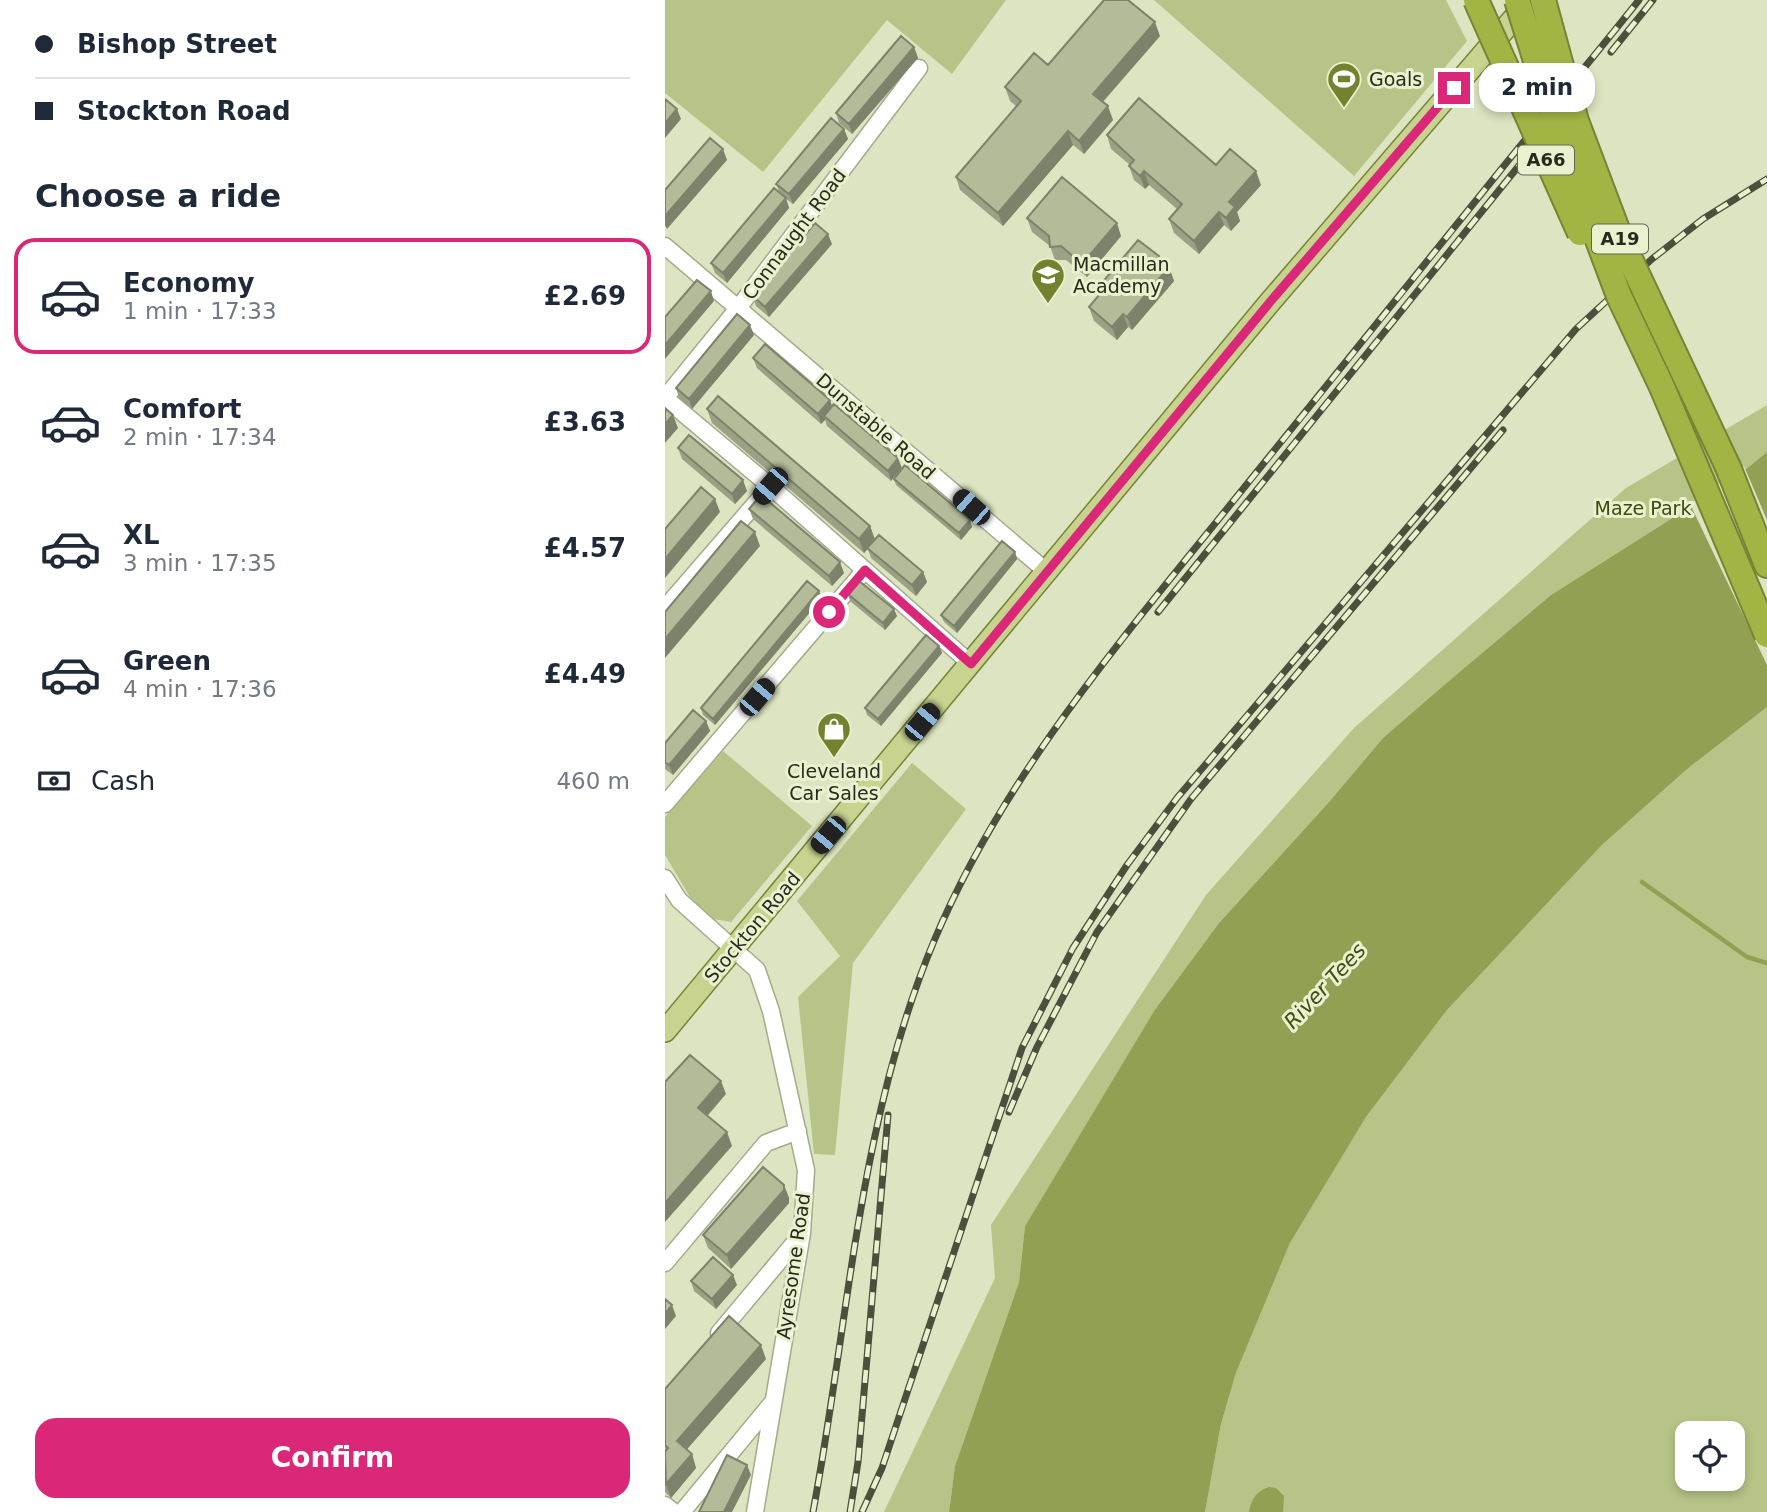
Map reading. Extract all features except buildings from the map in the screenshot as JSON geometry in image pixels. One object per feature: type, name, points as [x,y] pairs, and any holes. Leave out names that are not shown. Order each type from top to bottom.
[{"type":"highway","name":"A66","points":[[1476,0],[1583,240],[1619,296]]},
{"type":"highway","name":"A19","points":[[1517,0],[1563,147],[1619,296],[1662,387],[1767,635]]},
{"type":"highway","name":"A19","points":[[1543,0],[1576,121],[1621,240],[1728,467],[1767,565]]},
{"type":"main road","name":"Stockton Road","points":[[671,1024],[1270,302],[1529,0]]},
{"type":"street","name":"Connaught Road","points":[[665,398],[739,307],[919,68]]},
{"type":"street","name":"Dunstable Road","points":[[665,246],[1046,571]]},
{"type":"street","points":[[665,398],[770,486],[971,664]]},
{"type":"street","points":[[665,608],[770,486]]},
{"type":"street","points":[[665,804],[865,570]]},
{"type":"street","name":"Ayresome Road","points":[[665,878],[679,900],[757,970],[771,1011],[806,1170],[802,1233],[755,1512]]},
{"type":"street","points":[[665,1262],[767,1143],[798,1130]]},
{"type":"street","points":[[708,1346],[802,1233]]},
{"type":"street","points":[[682,1512],[772,1403]]},
{"type":"street","points":[[665,1505],[674,1512]]},
{"type":"green space","points":[[665,0],[1006,0],[952,74],[887,20],[763,172],[665,93]]},
{"type":"green space","name":"Goals","points":[[1154,0],[1446,0],[1467,41],[1354,176]]},
{"type":"green space","name":"Maze Park","points":[[1767,405],[1767,452],[1734,479],[1551,595],[1443,686],[1383,738],[1219,923],[1154,1011],[1025,1226],[1019,1282],[955,1466],[949,1512],[884,1512],[995,1278],[991,1225],[1206,895],[1354,728],[1626,488]]},
{"type":"green space","points":[[1767,707],[1767,1512],[1205,1512],[1221,1424],[1236,1373],[1290,1243],[1366,1117],[1447,1010],[1602,845],[1686,770]]},
{"type":"green space","points":[[723,751],[812,826],[731,922],[702,917],[665,855],[665,817]]},
{"type":"green space","points":[[912,763],[966,809],[853,963],[835,1155],[814,1154],[798,997],[840,956],[797,901]]},
{"type":"water","name":"River Tees","points":[[1767,452],[1767,707],[1686,770],[1602,845],[1447,1010],[1366,1117],[1290,1243],[1236,1373],[1221,1424],[1205,1512],[949,1512],[955,1466],[1019,1282],[1025,1226],[1154,1011],[1219,923],[1383,738],[1443,686],[1551,595],[1734,479]]},
{"type":"water","points":[[1269,1487],[1276,1488],[1284,1496],[1283,1512],[1249,1512],[1255,1496]]},
{"type":"pier","points":[[1744,466],[1767,520],[1767,665],[1690,504]]},
{"type":"waterway","points":[[1642,882],[1747,957],[1767,963]]},
{"type":"railway","points":[[813,1512],[859,1223],[888,1080],[908,1010],[934,941],[993,824],[1065,715],[1104,663],[1639,0]]},
{"type":"railway","points":[[1611,52],[1653,0]]},
{"type":"railway","points":[[1158,612],[1589,79]]},
{"type":"railway","points":[[862,1512],[882,1468],[1022,1048],[1073,948],[1127,865],[1177,798],[1576,329],[1652,259],[1703,219],[1767,179]]},
{"type":"railway","points":[[1009,1112],[1037,1047],[1097,932],[1191,799],[1503,430]]},
{"type":"railway","points":[[850,1512],[858,1462],[888,1115]]},
{"type":"place","name":"Goals","points":[[1344,109]]},
{"type":"place","name":"Macmillan Academy","points":[[1048,305]]},
{"type":"place","name":"Cleveland Car Sales","points":[[834,759]]},
{"type":"route","points":[[829,612],[865,570],[971,664],[1270,302],[1454,88]]}]
